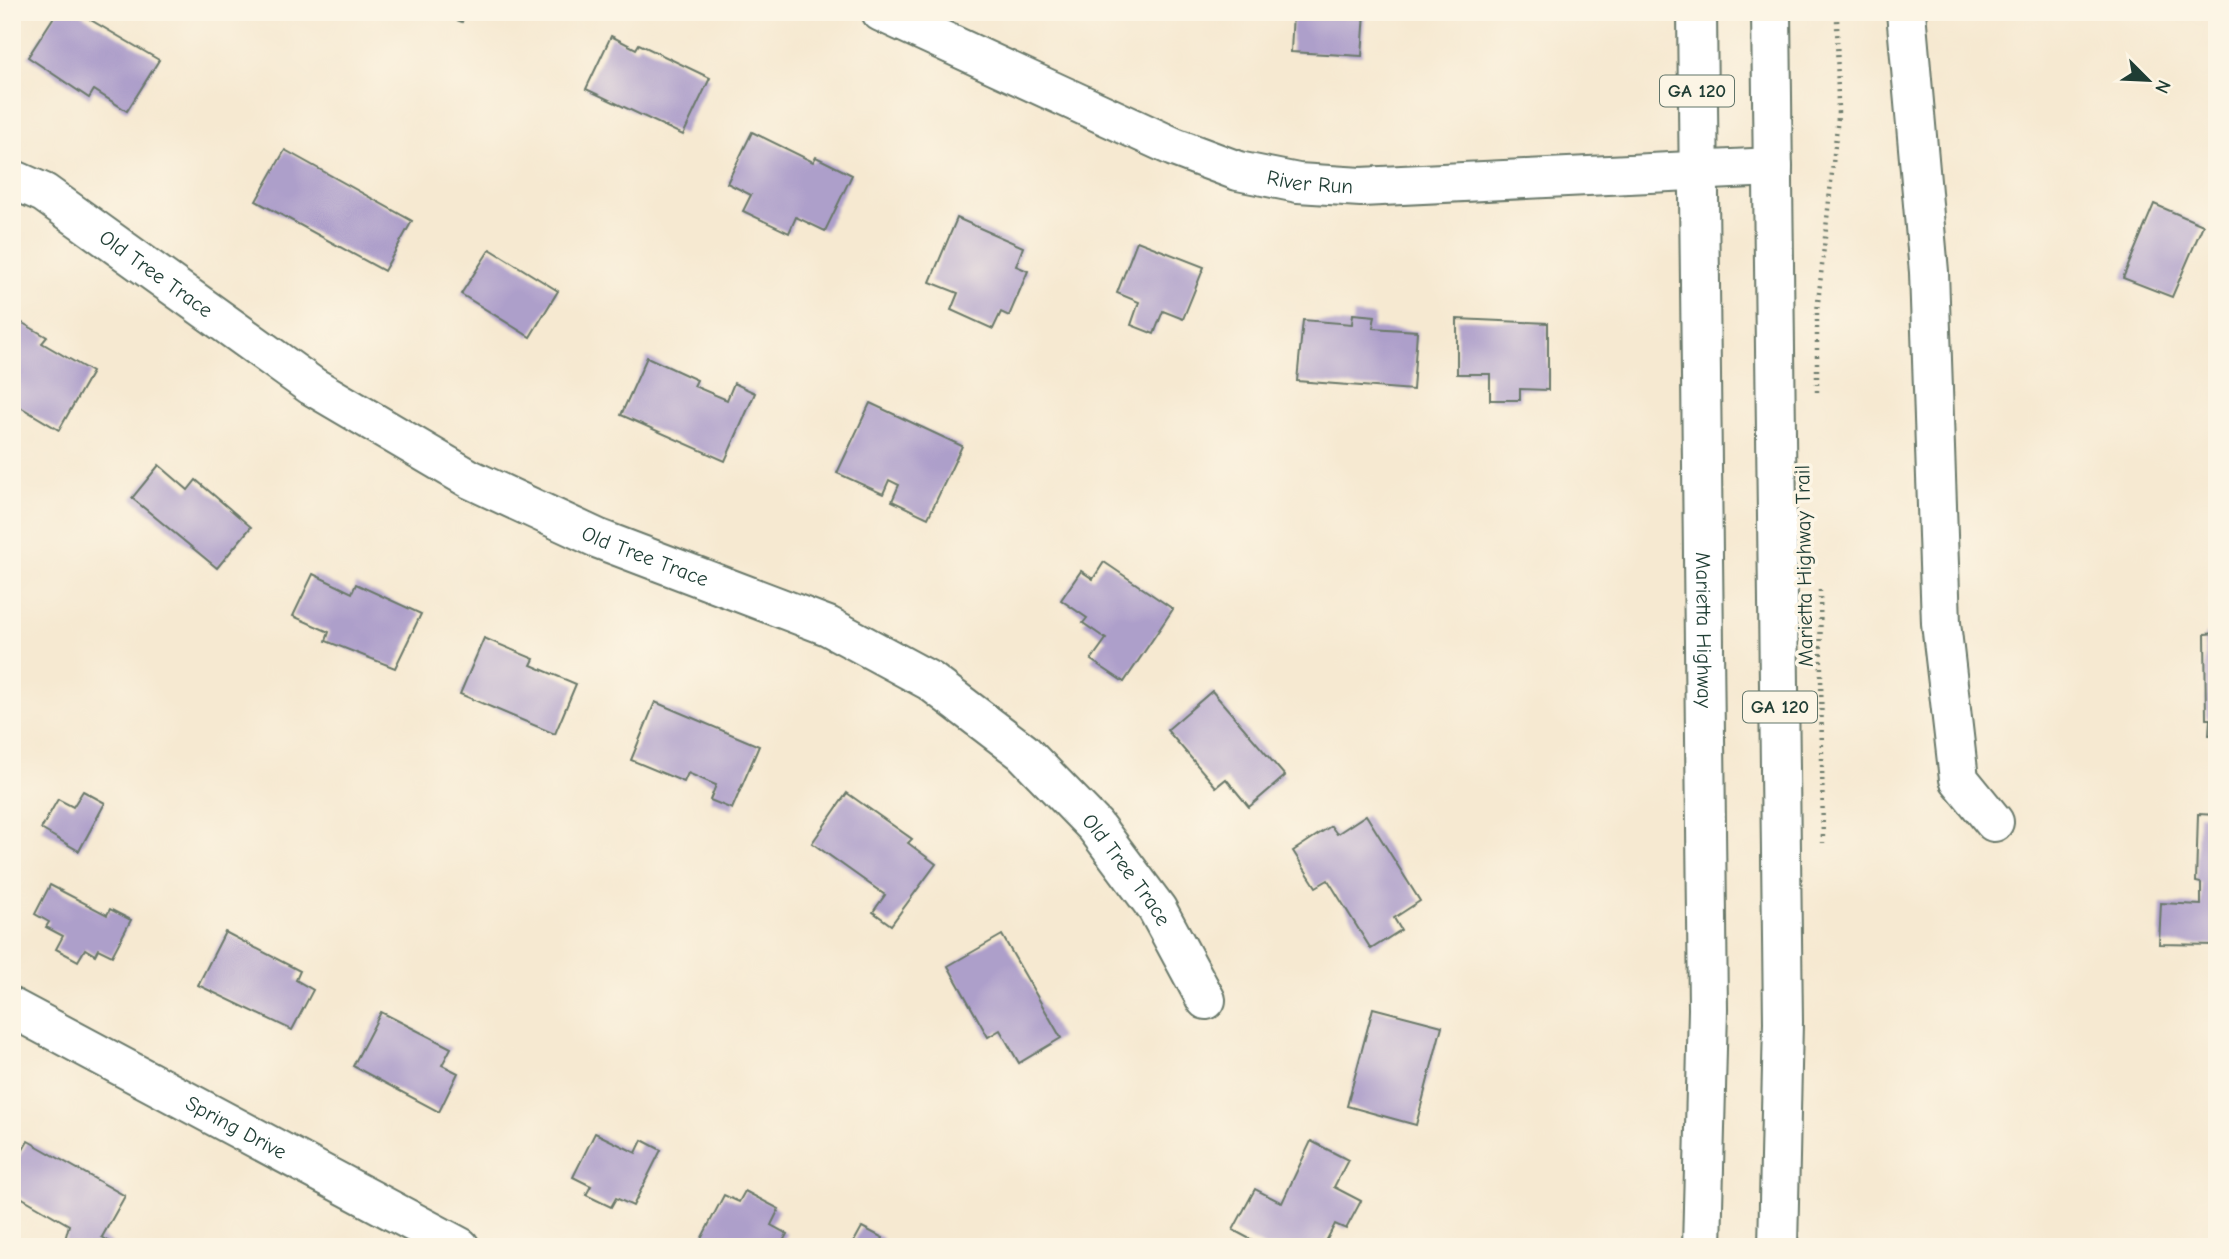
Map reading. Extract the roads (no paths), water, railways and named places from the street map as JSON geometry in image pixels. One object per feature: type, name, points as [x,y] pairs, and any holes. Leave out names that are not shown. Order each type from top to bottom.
[{"type":"main road","name":"River Run","points":[[881,12],[1174,148],[1237,171],[1298,183],[1361,187],[1773,167]]},
{"type":"main road","name":"Marietta Highway","points":[[1697,12],[1708,1009],[1702,1247]]},
{"type":"main road","name":"GA 120","points":[[1771,12],[1783,1022],[1778,1247]]},
{"type":"main road","points":[[1906,12],[1929,272],[1941,623],[1959,779],[1994,822]]},
{"type":"main road","name":"Old Tree Trace","points":[[12,179],[44,193],[312,386],[470,480],[599,539],[828,626],[930,681],[1023,752],[1095,826],[1157,909],[1206,999]]},
{"type":"main road","name":"Spring Drive","points":[[12,1008],[460,1247]]}]
